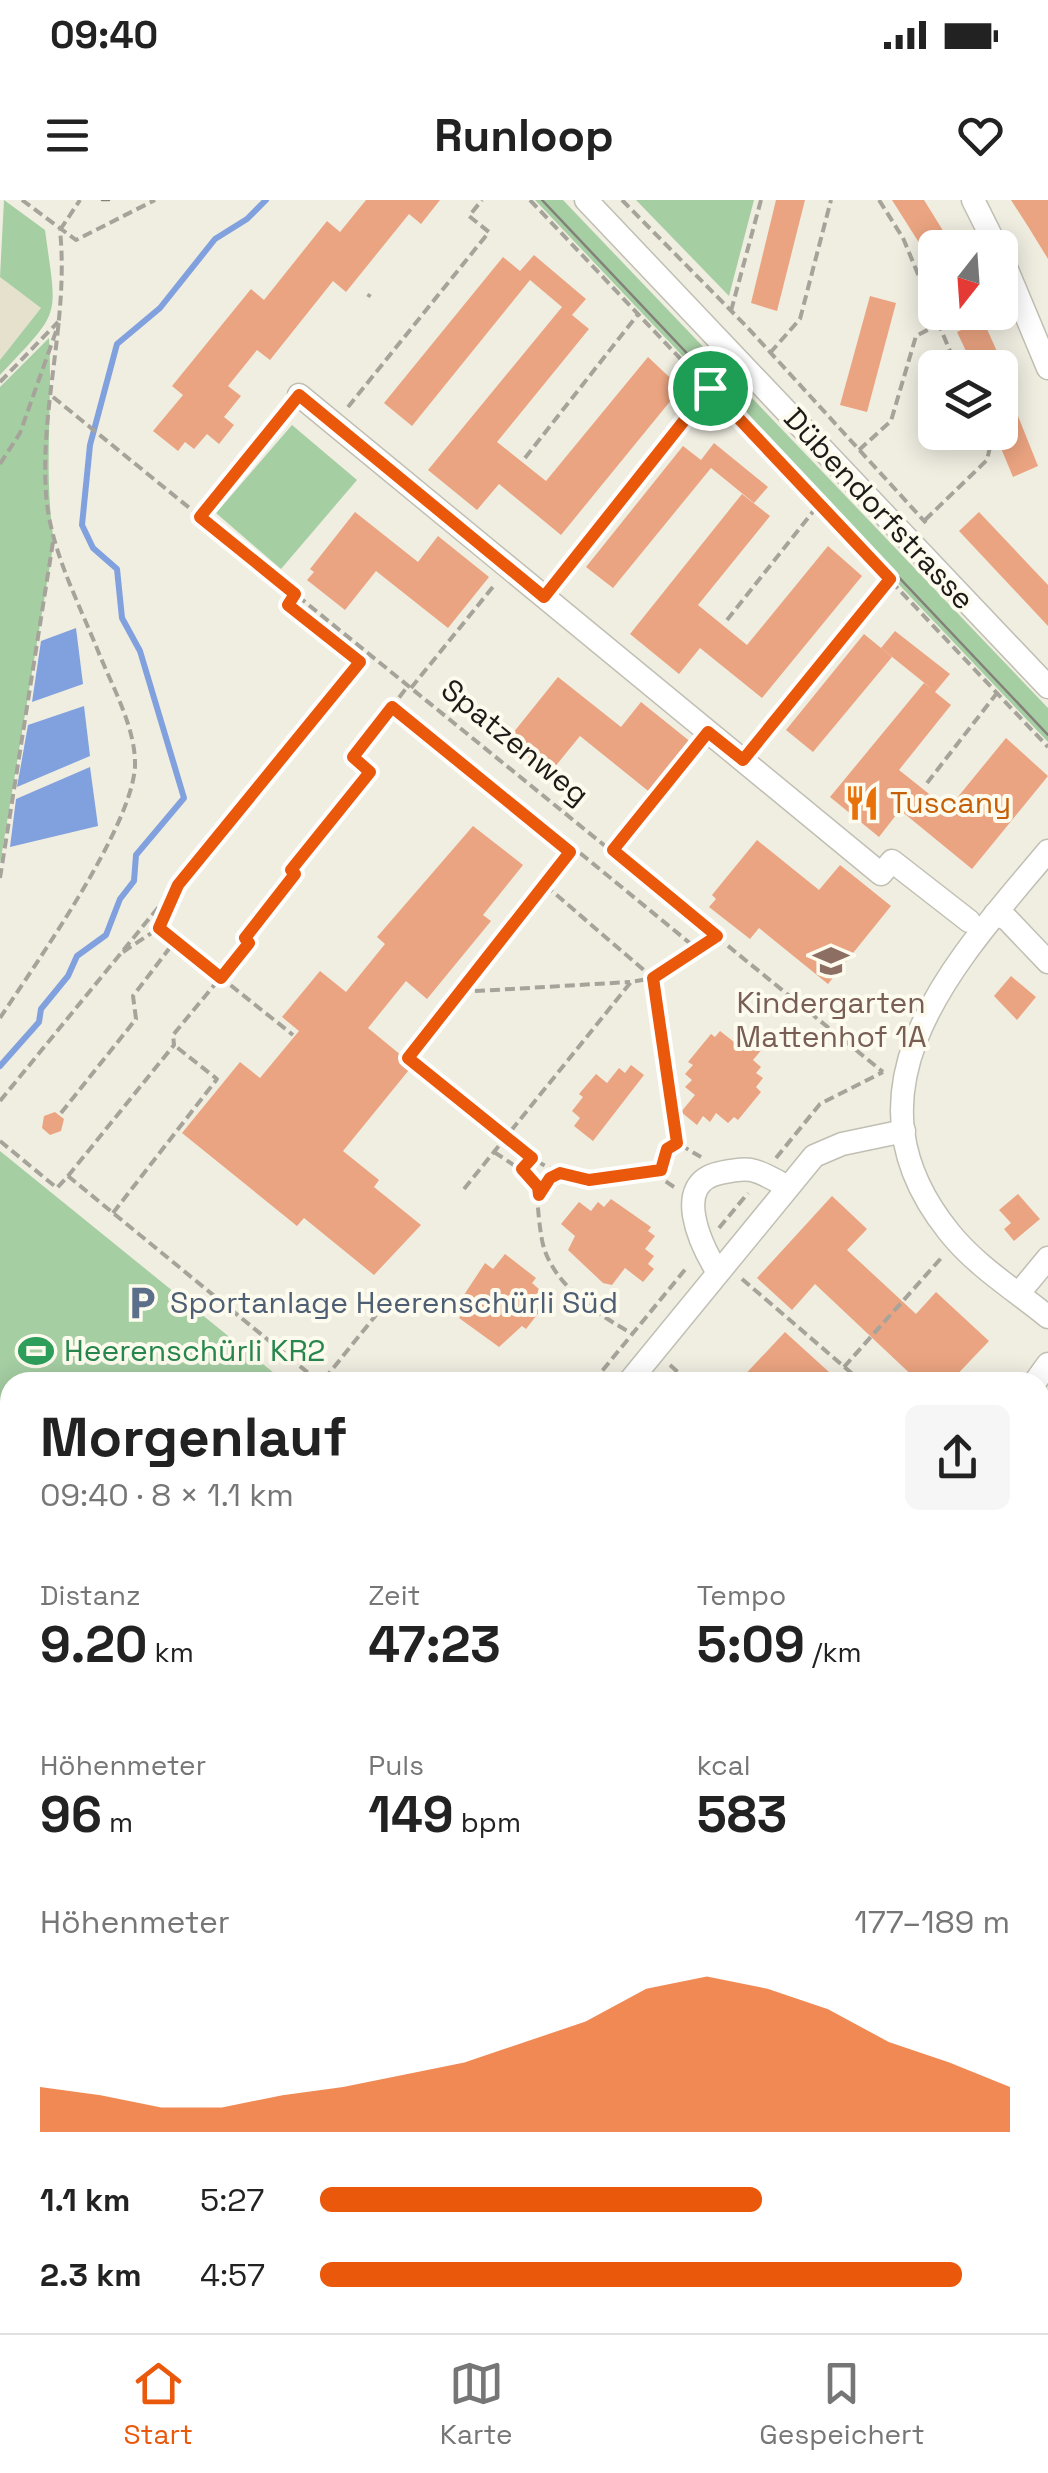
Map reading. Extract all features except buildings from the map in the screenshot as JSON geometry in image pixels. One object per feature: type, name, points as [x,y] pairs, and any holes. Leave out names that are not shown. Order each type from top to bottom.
[{"type":"street","name":"Dübendorfstrasse","points":[[586,200],[1048,686]]},
{"type":"street","points":[[974,200],[988,230]]},
{"type":"street","points":[[1018,283],[1038,316],[1047,366]]},
{"type":"street","points":[[299,395],[881,874],[892,860],[969,921]]},
{"type":"street","points":[[1048,851],[940,985],[922,1018],[906,1082],[904,1131],[908,1157],[928,1201],[950,1233],[1048,1317]]},
{"type":"street","points":[[995,914],[1007,920],[1048,962]]},
{"type":"street","points":[[638,1372],[726,1271],[786,1186],[814,1156],[842,1144],[904,1131]]},
{"type":"street","points":[[726,1271],[702,1248],[691,1207],[711,1175],[750,1169],[786,1186]]},
{"type":"street","points":[[1019,1294],[1048,1258]]},
{"type":"path","points":[[22,200],[76,240],[155,200]]},
{"type":"path","points":[[0,878],[54,541],[46,461],[61,319],[60,230],[80,200]]},
{"type":"path","points":[[334,424],[489,232],[469,216],[482,200]]},
{"type":"path","points":[[530,200],[1048,747]]},
{"type":"path","points":[[622,200],[770,352],[934,533]]},
{"type":"path","points":[[730,311],[761,200]]},
{"type":"path","points":[[770,352],[800,319],[831,200]]},
{"type":"path","points":[[879,200],[903,238],[918,274]]},
{"type":"path","points":[[525,458],[640,313]]},
{"type":"path","points":[[0,382],[61,319]]},
{"type":"path","points":[[0,464],[20,433],[61,319]]},
{"type":"path","points":[[858,450],[891,421],[916,336],[928,330]]},
{"type":"path","points":[[544,597],[710,388]]},
{"type":"path","points":[[200,517],[299,395]]},
{"type":"path","name":"Spatzenweg","points":[[53,397],[890,1076]]},
{"type":"path","points":[[924,521],[986,460],[989,450]]},
{"type":"path","points":[[726,620],[819,504]]},
{"type":"path","points":[[0,1018],[83,889],[127,798],[135,764],[118,701],[54,541]]},
{"type":"path","points":[[0,1140],[57,1188],[68,1176],[174,1045],[173,1035],[249,943],[245,938],[295,874],[291,870],[370,772],[353,757],[508,567]]},
{"type":"path","points":[[743,760],[890,579]]},
{"type":"path","points":[[0,1101],[360,662],[288,605],[295,594]]},
{"type":"path","points":[[927,783],[998,693]]},
{"type":"path","points":[[392,707],[570,852]]},
{"type":"path","points":[[613,850],[708,732]]},
{"type":"path","points":[[661,1170],[589,1180],[560,1173],[532,1158],[408,1058],[574,848],[697,948]]},
{"type":"path","points":[[545,884],[653,978],[677,1143],[720,1174]]},
{"type":"path","points":[[119,955],[159,928],[178,885]]},
{"type":"path","points":[[159,928],[293,1035]]},
{"type":"path","points":[[460,992],[653,978],[717,936]]},
{"type":"path","points":[[61,1113],[136,1019],[133,996],[175,941]]},
{"type":"path","points":[[464,1189],[632,982]]},
{"type":"path","points":[[113,1213],[217,1079],[174,1045]]},
{"type":"path","points":[[601,1372],[820,1104],[883,1072]]},
{"type":"path","points":[[677,1143],[667,1149],[661,1170],[664,1180],[694,1200]]},
{"type":"path","points":[[494,1152],[522,1169],[538,1187],[542,1242],[553,1268],[594,1311],[633,1334]]},
{"type":"path","points":[[522,1169],[532,1158]]},
{"type":"path","points":[[539,1195],[550,1178],[560,1173]]},
{"type":"path","points":[[68,1176],[307,1372]]},
{"type":"path","points":[[844,1367],[946,1253]]},
{"type":"path","points":[[726,1271],[850,1372]]},
{"type":"path","points":[[330,1372],[376,1315]]},
{"type":"path","points":[[663,1359],[678,1372]]},
{"type":"shaded area","points":[[0,277],[41,308],[0,360]]},
{"type":"green space","points":[[4,200],[45,230],[53,298],[45,323],[0,375],[0,360],[41,308],[0,277]]},
{"type":"green space","points":[[535,200],[563,200],[1048,708],[1048,742]]},
{"type":"green space","points":[[636,200],[754,200],[729,296]]},
{"type":"green space","points":[[49,338],[49,490],[54,541],[0,864],[0,387]]},
{"type":"green space","points":[[292,425],[357,480],[281,569],[216,513]]},
{"type":"green space","points":[[0,1151],[273,1372],[0,1372]]},
{"type":"water","points":[[76,628],[83,684],[32,702],[41,641]]},
{"type":"water","points":[[84,706],[90,756],[17,787],[28,725]]},
{"type":"water","points":[[90,767],[98,826],[10,847],[16,799]]},
{"type":"waterway","points":[[0,1066],[39,1022],[41,1009],[68,976],[77,956],[106,935],[120,899],[134,881],[136,855],[184,798],[140,651],[122,618],[117,569],[93,548],[82,525],[90,445],[117,344],[160,308],[215,239],[247,219],[266,200]]},
{"type":"tram line","points":[[102,200],[109,200]]},
{"type":"tram line","points":[[542,200],[1048,735]]},
{"type":"place","name":"Tuscany","points":[[862,803]]},
{"type":"place","name":"Kindergarten Mattenhof 1A","points":[[831,961]]},
{"type":"place","name":"Sportanlage Heerenschürli Süd","points":[[142,1303]]},
{"type":"place","name":"Heerenschürli KR2","points":[[36,1351]]},
{"type":"route","points":[[710,388],[890,579],[743,760],[708,732],[613,850],[717,936],[664,975],[653,978],[677,1143],[667,1149],[661,1170],[589,1180],[560,1173],[550,1178],[539,1195],[538,1187],[522,1169],[532,1158],[408,1058],[570,852],[392,707],[353,757],[370,772],[291,870],[295,874],[245,938],[249,943],[221,978],[159,928],[178,885],[360,662],[288,605],[295,594],[200,517],[299,395],[544,597],[710,388]]}]
